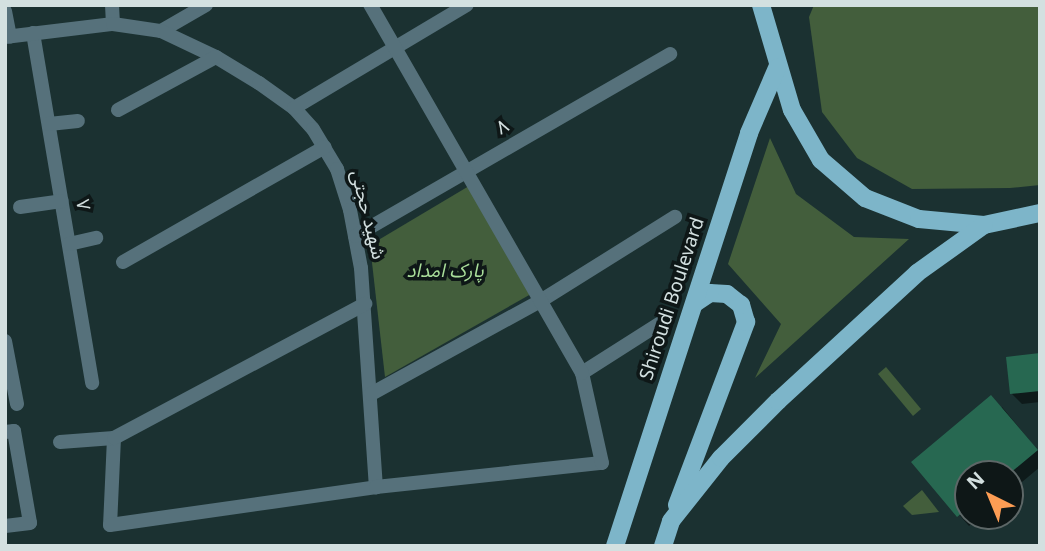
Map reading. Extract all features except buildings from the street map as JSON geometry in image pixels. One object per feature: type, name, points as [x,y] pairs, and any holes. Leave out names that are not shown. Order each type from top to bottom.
[{"type":"main road","points":[[761,5],[777,68],[792,110],[821,160],[865,198],[919,219],[984,225],[1040,213]]},
{"type":"main road","name":"Shiroudi Boulevard","points":[[615,546],[749,133],[777,68]]},
{"type":"main road","points":[[671,521],[721,458],[778,401],[917,273],[984,225]]},
{"type":"main road","points":[[663,546],[746,322],[741,305],[727,294],[710,293],[695,303]]},
{"type":"street","points":[[112,5],[113,24]]},
{"type":"street","points":[[161,31],[206,5]]},
{"type":"street","points":[[114,438],[110,525],[376,486],[602,463],[582,373],[370,5]]},
{"type":"street","points":[[293,108],[467,5]]},
{"type":"street","points":[[5,10],[7,37]]},
{"type":"street","name":"شهید حجتی","points":[[7,37],[113,24],[161,31],[216,57],[293,108],[325,147],[337,169],[355,236],[365,304],[376,486]]},
{"type":"street","name":"۷","points":[[33,33],[92,383]]},
{"type":"street","name":"۸","points":[[355,236],[670,54]]},
{"type":"street","points":[[118,110],[216,57]]},
{"type":"street","points":[[48,124],[78,121]]},
{"type":"street","points":[[122,262],[325,147]]},
{"type":"street","points":[[20,207],[62,201]]},
{"type":"street","points":[[371,394],[542,300],[676,217]]},
{"type":"street","points":[[69,244],[96,238]]},
{"type":"street","points":[[60,442],[114,438],[365,304]]},
{"type":"street","points":[[582,373],[659,324]]},
{"type":"street","points":[[5,341],[17,404]]},
{"type":"street","points":[[5,527],[30,523],[9,431]]},
{"type":"green space","points":[[814,5],[1040,5],[1040,185],[912,189],[857,158],[822,112],[809,17]]},
{"type":"green space","points":[[770,138],[796,194],[854,237],[909,239],[755,378],[781,324],[728,264]]},
{"type":"green space","name":"پارک امداد","points":[[469,186],[531,294],[385,377],[370,245]]},
{"type":"green space","points":[[886,367],[921,409],[913,416],[878,374]]},
{"type":"green space","points":[[922,490],[939,512],[912,515],[903,506]]}]
